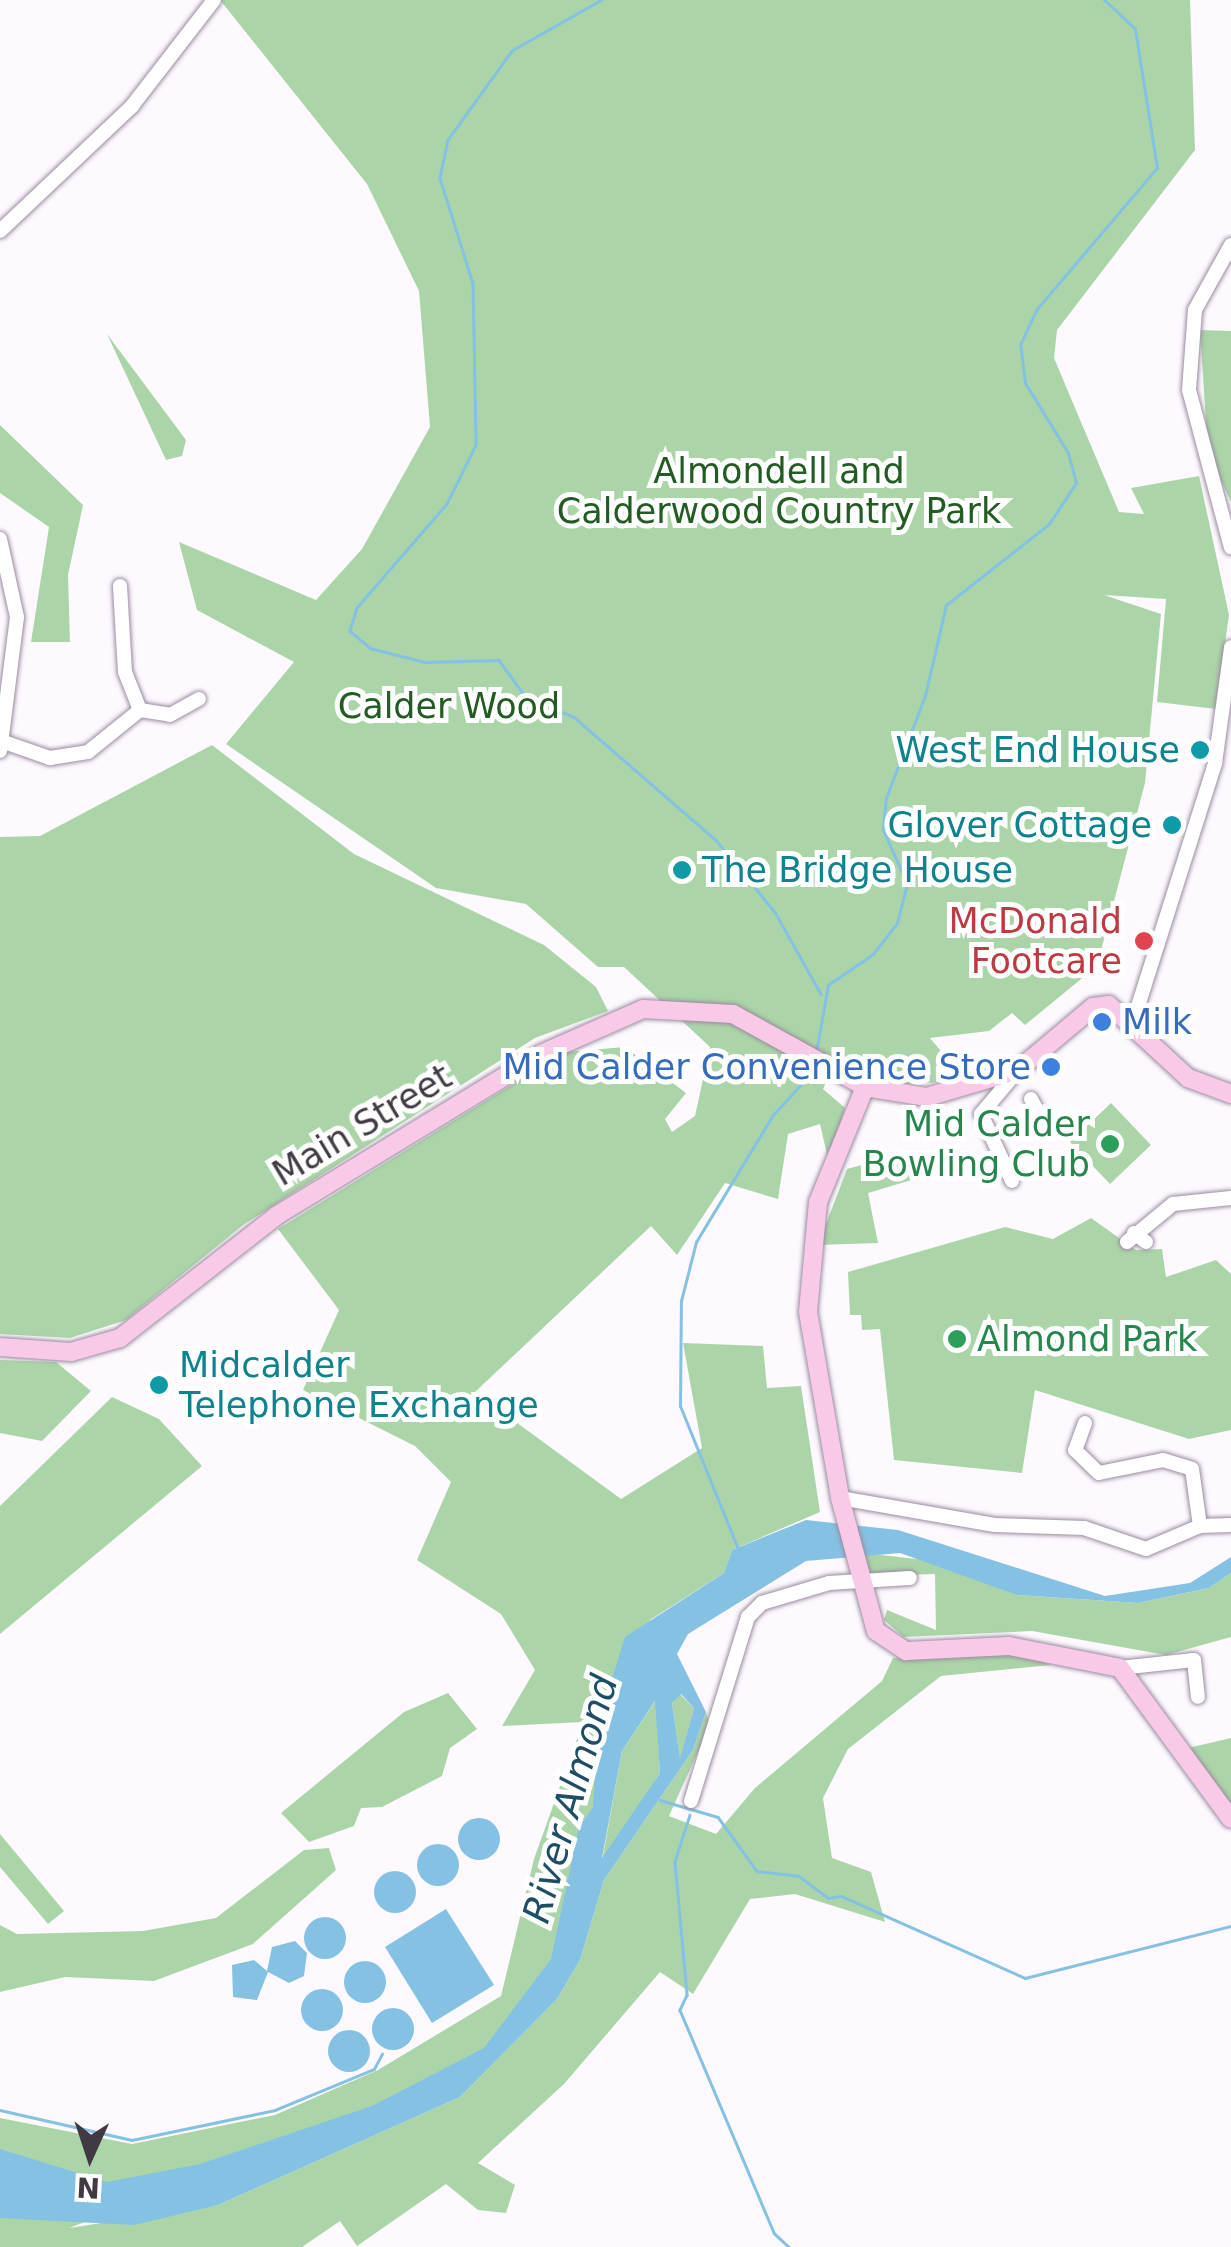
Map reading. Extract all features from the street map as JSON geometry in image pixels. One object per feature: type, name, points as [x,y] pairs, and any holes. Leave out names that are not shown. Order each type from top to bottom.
[{"type":"main road","points":[[1231,1094],[1188,1078],[1133,1022],[1109,1005],[1087,1012],[1022,1085],[928,1097],[865,1087],[811,1236],[810,1344],[844,1517],[876,1631],[906,1651],[1009,1646],[1120,1668],[1231,1819]]},
{"type":"main road","name":"Main Street","points":[[0,1347],[71,1352],[120,1338],[276,1216],[624,1013],[713,1009],[778,1032],[865,1087]]},
{"type":"street","points":[[0,231],[132,106],[214,0]]},
{"type":"street","points":[[1231,245],[1196,310],[1188,390],[1231,548]]},
{"type":"street","points":[[0,539],[17,617],[2,746],[50,758],[70,754],[116,736],[140,710]]},
{"type":"street","points":[[120,586],[125,672],[140,710]]},
{"type":"street","points":[[0,618],[17,617]]},
{"type":"street","points":[[1133,1022],[1215,764],[1231,647]]},
{"type":"street","points":[[140,710],[170,714],[199,698]]},
{"type":"street","points":[[1012,1181],[981,1114],[1022,1085],[1043,1122]]},
{"type":"street","points":[[1136,1239],[1174,1204],[1231,1198]]},
{"type":"street","points":[[1085,1423],[1070,1451],[1114,1477],[1182,1460],[1198,1476],[1200,1526]]},
{"type":"street","points":[[840,1498],[995,1525],[1084,1528],[1146,1548],[1200,1526],[1231,1525]]},
{"type":"street","points":[[691,1801],[748,1617],[775,1598],[857,1572],[910,1578]]},
{"type":"street","points":[[1120,1668],[1194,1660],[1198,1697]]},
{"type":"green space","points":[[220,0],[1190,0],[1195,150],[1057,330],[1054,358],[1119,512],[1144,514],[1131,488],[1199,476],[1229,615],[1216,709],[1157,702],[1166,599],[1104,595],[1161,614],[1145,783],[1097,966],[1025,1025],[1012,1013],[989,1031],[930,1038],[950,1062],[941,1082],[888,1085],[838,1058],[823,1089],[845,1108],[829,1163],[820,1124],[788,1134],[778,1199],[725,1183],[677,1255],[651,1226],[475,1392],[621,1499],[702,1448],[683,1343],[763,1346],[767,1388],[801,1386],[820,1512],[732,1550],[724,1573],[650,1620],[571,1928],[524,2020],[424,2093],[69,2228],[218,2205],[460,2097],[557,1999],[580,1960],[604,1880],[693,1750],[706,1712],[710,1725],[669,1816],[716,1834],[755,1788],[882,1681],[893,1658],[1023,1653],[1051,1665],[941,1676],[848,1749],[823,1798],[832,1858],[871,1872],[885,1922],[795,1894],[750,1899],[693,1994],[660,1972],[564,2084],[478,2163],[515,2185],[506,2213],[478,2210],[446,2184],[357,2246],[340,2221],[302,2247],[0,2247],[0,2118],[132,2144],[275,2115],[378,2070],[501,1996],[534,1859],[583,1722],[502,1726],[535,1670],[501,1614],[417,1560],[451,1482],[415,1446],[303,1390],[339,1310],[278,1229],[565,1052],[625,1047],[686,1093],[665,1119],[672,1132],[695,1116],[710,1047],[624,967],[598,967],[526,904],[436,888],[226,744],[294,662],[197,610],[179,542],[316,600],[362,549],[430,427],[419,291],[367,184]]},
{"type":"green space","points":[[1200,330],[1231,331],[1231,502],[1208,453]]},
{"type":"green space","points":[[107,334],[186,440],[182,456],[166,460]]},
{"type":"green space","points":[[0,425],[83,505],[68,575],[70,642],[31,642],[49,527],[0,493]]},
{"type":"green space","points":[[212,745],[354,854],[544,945],[596,987],[608,1011],[535,1038],[243,1225],[126,1320],[70,1338],[0,1334],[0,837],[40,836]]},
{"type":"green space","name":"Mid Calder Bowling Club","points":[[1111,1103],[1151,1145],[1110,1184],[1070,1142]]},
{"type":"green space","points":[[913,1151],[925,1176],[868,1193],[878,1243],[818,1245],[847,1169]]},
{"type":"green space","points":[[1091,1218],[1136,1250],[1162,1249],[1166,1277],[1216,1260],[1231,1274],[1231,1430],[1189,1439],[1035,1390],[1022,1473],[894,1460],[880,1329],[862,1330],[861,1315],[850,1315],[848,1272],[1005,1227],[1053,1239]]},
{"type":"green space","points":[[0,1360],[56,1362],[91,1391],[42,1441],[0,1433]]},
{"type":"green space","points":[[112,1397],[159,1419],[202,1466],[0,1634],[0,1506]]},
{"type":"green space","points":[[864,1553],[933,1561],[1017,1595],[1138,1603],[1209,1588],[1231,1573],[1231,1637],[1166,1655],[1032,1631],[904,1637],[884,1620],[887,1610],[936,1630],[935,1574],[868,1576]]},
{"type":"green space","points":[[448,1693],[477,1729],[450,1748],[442,1776],[382,1807],[361,1808],[354,1826],[309,1842],[281,1813],[404,1712]]},
{"type":"green space","points":[[680,1694],[694,1708],[680,1759],[672,1703]]},
{"type":"green space","points":[[656,1700],[660,1773],[602,1861],[622,1751]]},
{"type":"green space","points":[[1231,1738],[1231,1809],[1188,1748]]},
{"type":"green space","points":[[0,1834],[64,1911],[48,1924],[0,1867]]},
{"type":"green space","points":[[329,1848],[336,1870],[253,1944],[154,1981],[65,1977],[0,1992],[0,1925],[17,1934],[143,1931],[216,1918],[304,1850]]},
{"type":"water","points":[[806,1520],[898,1530],[1105,1596],[1190,1583],[1231,1557],[1231,1573],[1209,1588],[1138,1603],[1017,1595],[900,1553],[806,1561],[688,1634],[677,1654],[706,1712],[693,1750],[604,1880],[580,1960],[557,1999],[460,2097],[218,2205],[134,2225],[0,2218],[0,2149],[107,2182],[200,2164],[372,2106],[484,2048],[551,1959],[579,1827],[593,1807],[598,1723],[625,1637],[724,1573],[732,1550]],"holes":[[[681,1694],[694,1708],[680,1758],[672,1703]],[[655,1701],[660,1773],[602,1858],[622,1751]]]},
{"type":"water","points":[[479,1818],[494,1824],[500,1839],[494,1854],[479,1860],[464,1854],[458,1839],[464,1824]]},
{"type":"water","points":[[438,1844],[453,1850],[459,1865],[453,1880],[438,1886],[423,1880],[417,1865],[423,1850]]},
{"type":"water","points":[[395,1871],[410,1877],[416,1892],[410,1907],[395,1913],[380,1907],[374,1892],[380,1877]]},
{"type":"water","points":[[446,1909],[494,1985],[432,2023],[385,1947]]},
{"type":"water","points":[[325,1917],[340,1923],[346,1938],[340,1953],[325,1959],[310,1953],[304,1938],[310,1923]]},
{"type":"water","points":[[295,1941],[307,1953],[304,1976],[289,1983],[268,1972],[257,2000],[233,1997],[232,1965],[254,1960],[267,1971],[272,1947]]},
{"type":"water","points":[[365,1961],[380,1967],[386,1982],[380,1997],[365,2003],[350,1997],[344,1982],[350,1967]]},
{"type":"water","points":[[322,1989],[337,1995],[343,2010],[337,2025],[322,2031],[307,2025],[301,2010],[307,1995]]},
{"type":"water","points":[[393,2008],[408,2014],[414,2029],[408,2044],[393,2050],[378,2044],[372,2029],[378,2014]]},
{"type":"water","points":[[349,2030],[364,2036],[370,2051],[364,2066],[349,2072],[334,2066],[328,2051],[334,2036]]},
{"type":"waterway","points":[[602,0],[512,51],[448,140],[440,178],[473,283],[476,445],[447,504],[357,608],[350,631],[370,648],[425,662],[499,660],[525,696],[574,717],[716,840],[775,912],[821,994]]},
{"type":"waterway","points":[[816,1052],[828,985],[873,954],[897,923],[907,884],[883,830],[886,798],[925,696],[946,605],[1049,524],[1076,483],[1068,453],[1025,383],[1020,345],[1036,310],[1157,168],[1135,29],[1104,0]]},
{"type":"waterway","points":[[738,1549],[680,1406],[681,1301],[696,1242],[773,1115],[814,1070]]},
{"type":"waterway","points":[[660,1800],[718,1817],[757,1871],[799,1876],[828,1898],[841,1896],[1025,1978],[1231,1926]]},
{"type":"waterway","points":[[690,1815],[675,1862],[687,1995],[680,2010],[774,2233],[789,2247]]},
{"type":"waterway","points":[[0,2110],[132,2140],[275,2110],[374,2069],[382,2054]]},
{"type":"place","name":"West End House","points":[[1200,750]]},
{"type":"place","name":"Glover Cottage","points":[[1172,825]]},
{"type":"place","name":"The Bridge House","points":[[682,870]]},
{"type":"place","name":"McDonald Footcare","points":[[1144,941]]},
{"type":"place","name":"Milk","points":[[1102,1022]]},
{"type":"place","name":"Mid Calder Convenience Store","points":[[1051,1067]]},
{"type":"place","name":"Mid Calder Bowling Club","points":[[1110,1144]]},
{"type":"place","name":"Almond Park","points":[[957,1339]]},
{"type":"place","name":"Midcalder Telephone Exchange","points":[[159,1385]]},
{"type":"park label","name":"Almondell and Calderwood Country Park","points":[[779,491]]},
{"type":"park label","name":"Calder Wood","points":[[449,706]]},
{"type":"water label","name":"River Almond","points":[[571,1799]]}]
